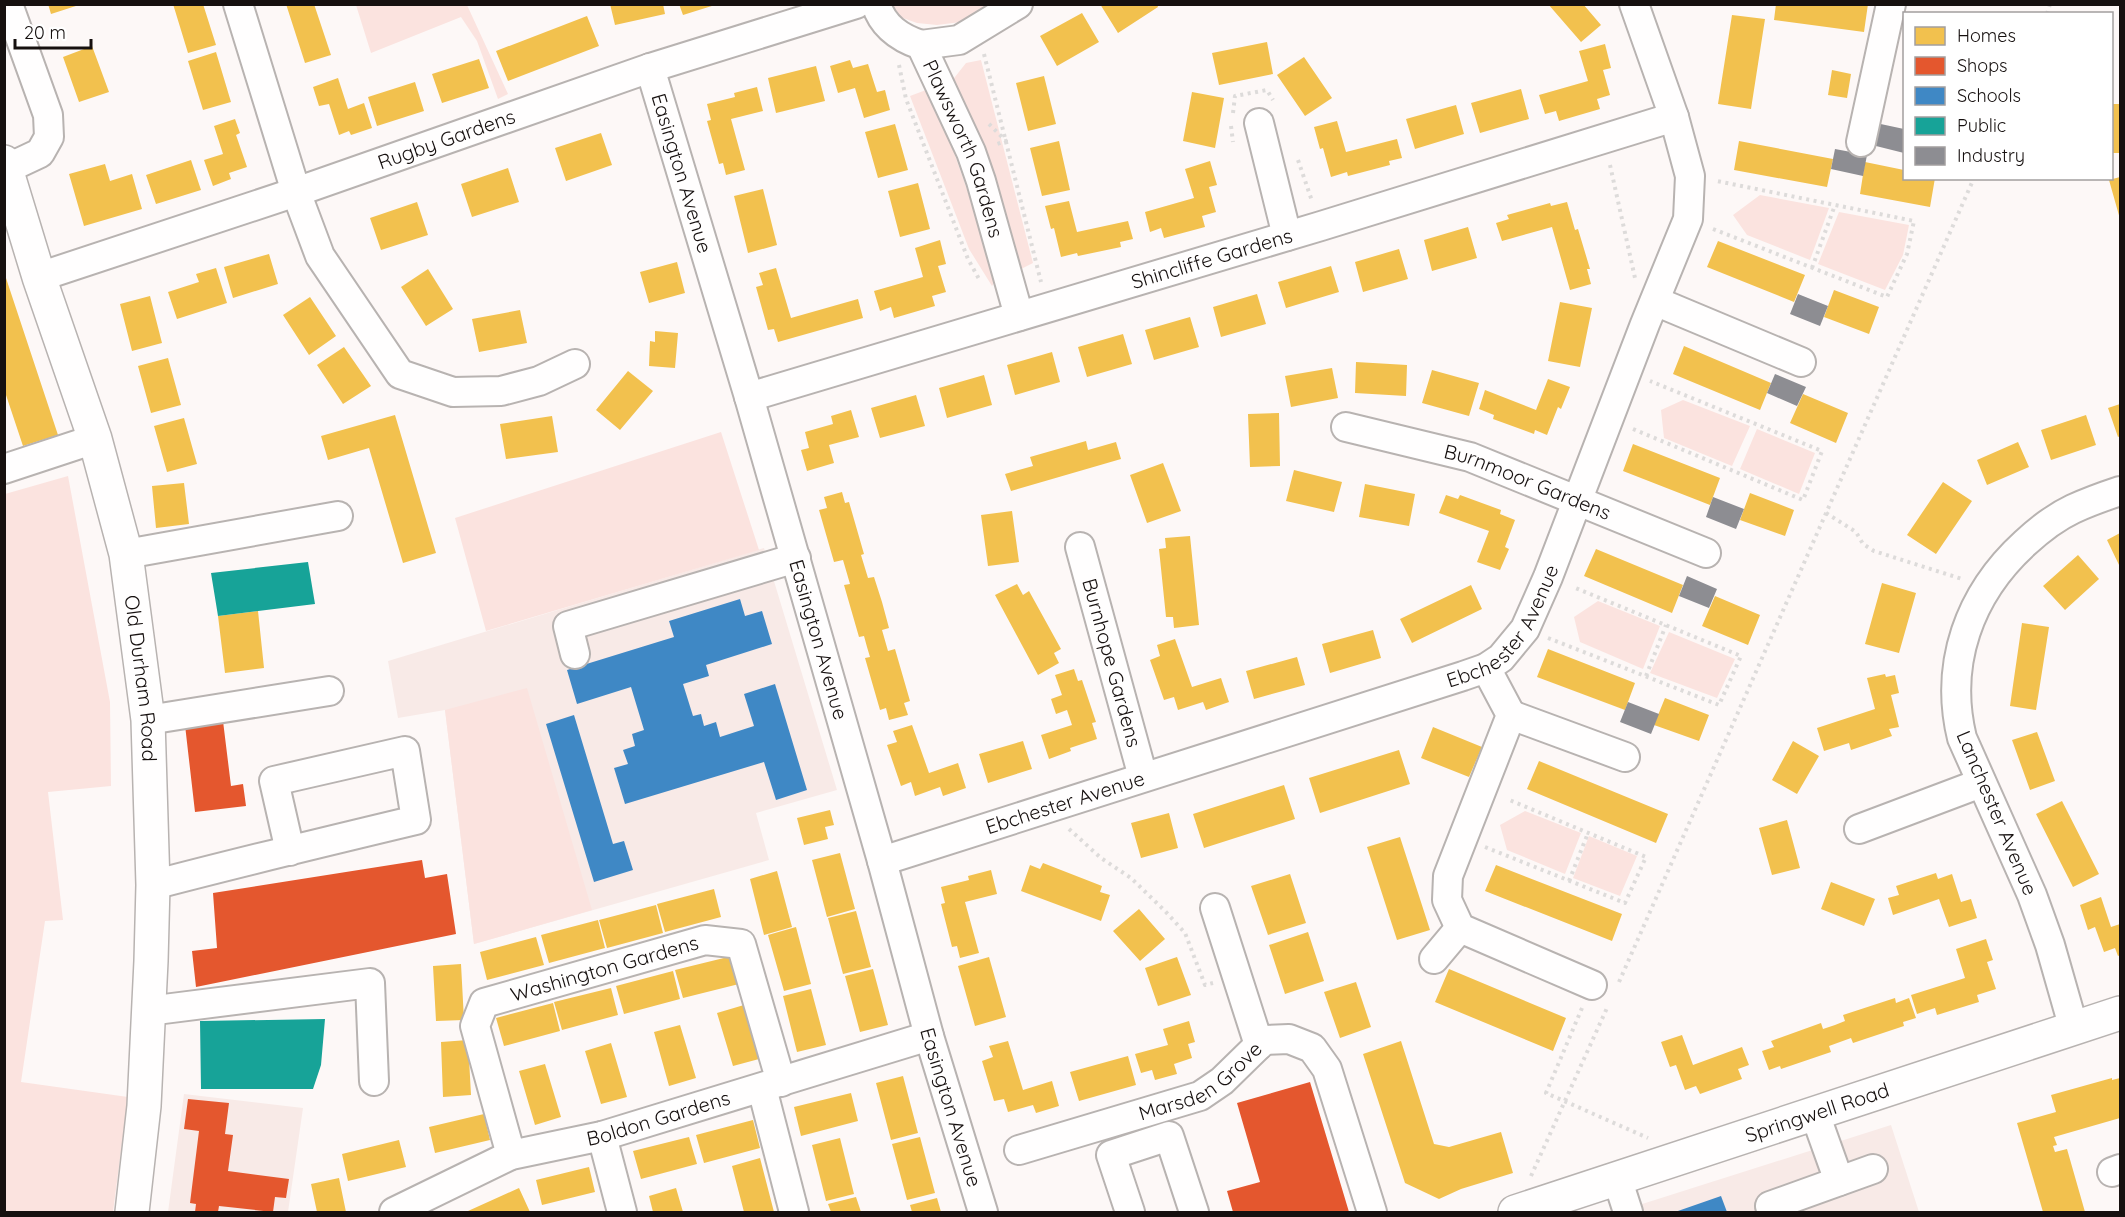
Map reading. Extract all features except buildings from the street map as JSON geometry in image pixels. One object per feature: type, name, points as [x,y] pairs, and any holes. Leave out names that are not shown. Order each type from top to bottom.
[{"type":"main road","name":"Old Durham Road","points":[[5,165],[39,277],[95,439],[126,554],[148,720],[153,885],[144,1106],[132,1212]]},
{"type":"main road","name":"Springwell Road","points":[[1515,1212],[2121,1013]]},
{"type":"street","points":[[5,165],[40,153],[49,137],[48,115],[8,4]]},
{"type":"street","points":[[238,4],[296,192],[320,256],[400,374],[453,392],[501,391],[539,381],[574,364]]},
{"type":"street","name":"Rugby Gardens","points":[[39,277],[296,192],[650,68],[856,4]]},
{"type":"street","points":[[876,4],[879,16],[890,29]]},
{"type":"street","points":[[921,45],[959,40],[1018,4]]},
{"type":"street","name":"Ebchester Avenue","points":[[882,861],[1486,668],[1501,658],[1525,629],[1548,577],[1576,499],[1688,219],[1690,176],[1674,117],[1634,4]]},
{"type":"street","points":[[1861,142],[1891,4]]},
{"type":"street","name":"Plawsworth Gardens","points":[[890,29],[902,39],[921,45],[971,152],[1019,316]]},
{"type":"street","name":"Easington Avenue","points":[[650,68],[796,558],[882,861],[928,1036],[982,1212]]},
{"type":"street","name":"Shincliffe Gardens","points":[[749,398],[1674,117]]},
{"type":"street","points":[[1259,123],[1287,236]]},
{"type":"street","points":[[1650,312],[1801,362]]},
{"type":"street","name":"Burnmoor Gardens","points":[[1346,427],[1470,457],[1706,553]]},
{"type":"street","points":[[4,469],[95,439]]},
{"type":"street","name":"Lanchester Avenue","points":[[2074,1029],[2050,945],[2032,895],[1962,738],[1956,713],[1956,684],[1959,656],[1969,621],[1994,575],[2041,529],[2072,509],[2121,491]]},
{"type":"street","points":[[126,554],[338,516]]},
{"type":"street","name":"Burnhope Gardens","points":[[1080,547],[1143,777]]},
{"type":"street","points":[[575,654],[568,626],[796,558]]},
{"type":"street","points":[[1486,668],[1511,715],[1625,757]]},
{"type":"street","points":[[148,720],[329,691]]},
{"type":"street","points":[[1511,715],[1448,876],[1447,900],[1460,928],[1605,994]]},
{"type":"street","points":[[153,885],[416,820],[405,751],[274,782],[290,851]]},
{"type":"street","points":[[1859,829],[1981,783]]},
{"type":"street","points":[[1215,908],[1259,1045]]},
{"type":"street","points":[[1434,959],[1460,928]]},
{"type":"street","name":"Washington Gardens","points":[[511,1155],[475,1026],[484,1003],[705,940],[741,944],[771,1085]]},
{"type":"street","points":[[148,1011],[370,983],[374,1081]]},
{"type":"street","name":"Boldon Gardens","points":[[394,1212],[511,1155],[602,1136],[928,1036]]},
{"type":"street","name":"Marsden Grove","points":[[1019,1150],[1200,1096],[1222,1081],[1264,1040],[1288,1039],[1312,1048],[1327,1069],[1372,1212]]},
{"type":"street","points":[[771,1085],[794,1212]]},
{"type":"street","points":[[1815,1114],[1839,1181]]},
{"type":"street","points":[[602,1136],[622,1212]]},
{"type":"street","points":[[1130,1212],[1111,1155],[1169,1136],[1194,1212]]},
{"type":"street","points":[[1770,1206],[1873,1169]]},
{"type":"street","points":[[1617,1178],[1628,1212]]},
{"type":"path","points":[[890,29],[906,99],[968,259],[979,280]]},
{"type":"path","points":[[978,30],[1048,307]]},
{"type":"path","points":[[1604,138],[1650,312]]},
{"type":"path","points":[[1688,219],[1887,297],[1907,254],[1914,221],[1690,176]]},
{"type":"path","points":[[1528,1182],[1566,1102],[1605,994],[1826,513],[1973,180]]},
{"type":"path","points":[[1812,268],[1835,205]]},
{"type":"path","points":[[1609,419],[1803,500],[1822,451],[1627,371]]},
{"type":"path","points":[[1826,513],[1856,531],[1863,544],[1874,551],[1987,587]]},
{"type":"path","points":[[1525,629],[1719,705],[1741,656],[1548,577]]},
{"type":"path","points":[[1646,676],[1666,625]]},
{"type":"path","points":[[1462,838],[1625,903],[1646,856],[1482,789]]},
{"type":"path","points":[[1057,805],[1065,825],[1101,858],[1131,878],[1185,933],[1205,985],[1236,976]]},
{"type":"path","points":[[1569,881],[1588,833]]},
{"type":"path","points":[[1605,994],[1546,1093],[1687,1156]]},
{"type":"shaded area","points":[[356,5],[467,5],[508,94],[498,99],[477,41],[461,17],[371,53]]},
{"type":"shaded area","points":[[890,5],[995,5],[961,22],[937,25],[917,23],[900,17]]},
{"type":"shaded area","points":[[981,60],[1033,263],[1019,270],[951,82],[966,63]]},
{"type":"shaded area","points":[[926,90],[950,141],[998,278],[992,286],[969,249],[910,96]]},
{"type":"shaded area","points":[[1760,195],[1829,208],[1810,260],[1747,235],[1733,215]]},
{"type":"shaded area","points":[[1839,212],[1909,225],[1903,255],[1885,290],[1818,264]]},
{"type":"shaded area","points":[[1683,400],[1750,426],[1732,466],[1664,438],[1661,410]]},
{"type":"shaded area","points":[[1757,429],[1815,453],[1799,494],[1740,469]]},
{"type":"shaded area","points":[[721,432],[759,550],[486,631],[455,518]]},
{"type":"shaded area","points":[[68,476],[110,702],[111,786],[48,792],[63,920],[45,921],[21,1082],[128,1097],[113,1212],[5,1212],[5,494]]},
{"type":"shaded area","points":[[764,548],[837,790],[756,813],[769,860],[474,944],[445,710],[398,718],[388,661]]},
{"type":"shaded area","points":[[1598,601],[1660,626],[1643,669],[1580,642],[1574,617]]},
{"type":"shaded area","points":[[1669,632],[1735,659],[1717,698],[1650,673]]},
{"type":"shaded area","points":[[527,688],[592,910],[474,944],[445,710]]},
{"type":"shaded area","points":[[1525,811],[1581,833],[1565,874],[1507,850],[1500,825]]},
{"type":"shaded area","points":[[1589,836],[1637,856],[1620,896],[1573,878]]},
{"type":"shaded area","points":[[184,1094],[303,1108],[288,1212],[168,1212]]},
{"type":"shaded area","points":[[1891,1125],[1919,1212],[1617,1212]]}]
